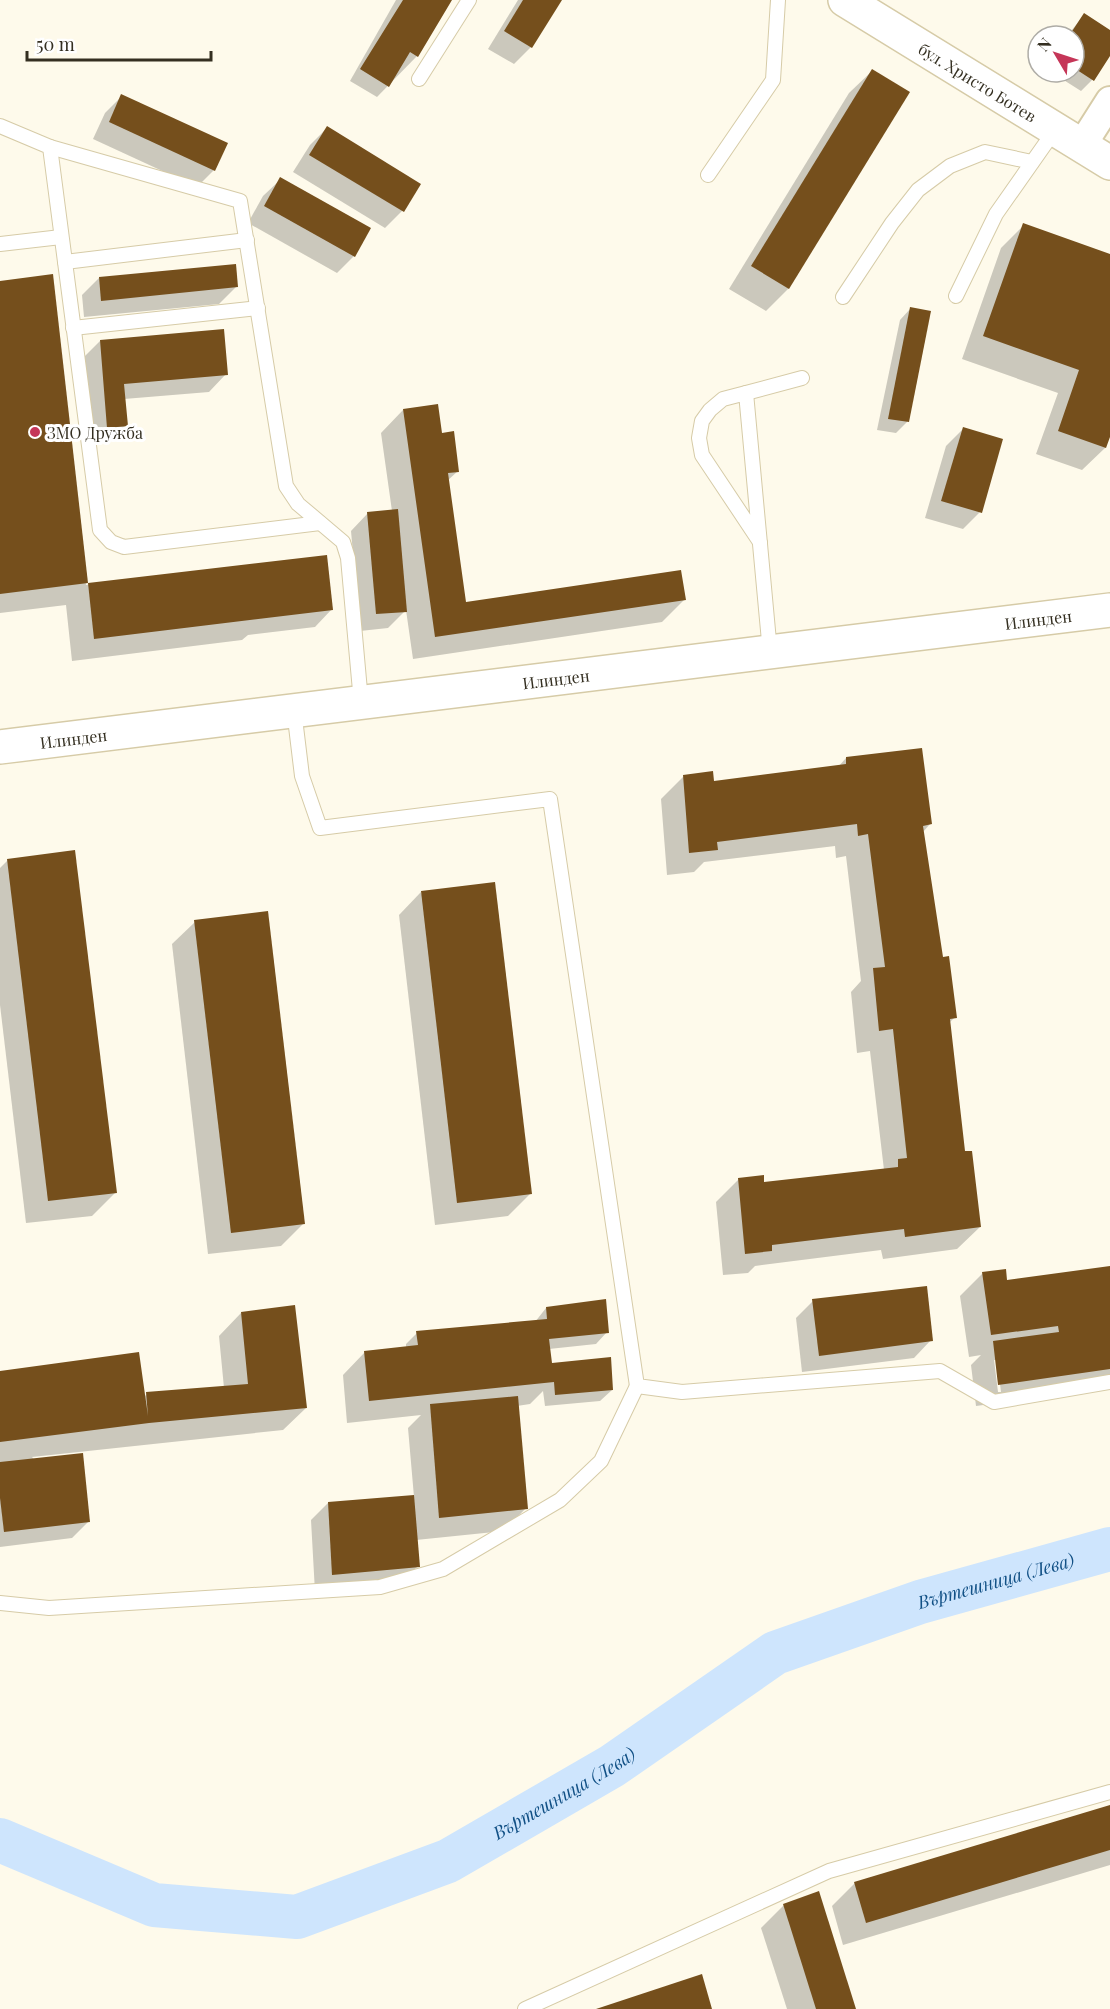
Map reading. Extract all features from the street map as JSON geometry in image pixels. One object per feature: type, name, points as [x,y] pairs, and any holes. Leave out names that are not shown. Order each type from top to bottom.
[{"type":"street","name":"бул. Христо Ботев","points":[[845,0],[880,9],[1069,138],[1110,163]]},
{"type":"street","points":[[1069,138],[1110,101]]},
{"type":"street","name":"Илинден","points":[[0,747],[1110,610]]},
{"type":"lane","points":[[419,79],[469,0]]},
{"type":"lane","points":[[708,175],[773,80],[778,0]]},
{"type":"lane","points":[[0,126],[50,147],[240,201],[286,486],[298,504],[343,542],[348,558],[361,702]]},
{"type":"lane","points":[[956,296],[996,214],[1032,162],[1069,138]]},
{"type":"lane","points":[[50,147],[100,530],[111,542],[124,547],[320,523]]},
{"type":"lane","points":[[843,297],[892,223],[918,190],[950,166],[985,152],[1032,162]]},
{"type":"lane","points":[[0,244],[61,237]]},
{"type":"lane","points":[[65,262],[247,240]]},
{"type":"lane","points":[[73,328],[258,308]]},
{"type":"lane","points":[[759,542],[702,455],[699,438],[702,421],[710,410],[723,399],[802,378]]},
{"type":"lane","points":[[746,393],[770,652]]},
{"type":"lane","points":[[0,1603],[49,1608],[380,1587],[443,1569],[560,1500],[601,1461],[637,1386],[550,800],[320,828],[302,776],[294,710]]},
{"type":"lane","points":[[637,1386],[682,1392],[940,1371],[994,1402],[1110,1382]]},
{"type":"lane","points":[[525,2009],[829,1871],[1110,1792]]},
{"type":"building","points":[[403,0],[452,0],[418,57],[410,52],[389,87],[360,69]]},
{"type":"building","points":[[523,0],[562,0],[532,48],[504,31]]},
{"type":"building","points":[[1084,13],[1110,30],[1110,56],[1094,81],[1086,76],[1086,24],[1077,24]]},
{"type":"building","points":[[872,69],[910,92],[789,289],[751,266]]},
{"type":"building","points":[[121,94],[228,143],[215,171],[109,122]]},
{"type":"building","points":[[327,126],[421,184],[404,212],[309,155]]},
{"type":"building","points":[[280,177],[371,228],[355,257],[264,206]]},
{"type":"building","points":[[1023,223],[1110,254],[1110,437],[1106,448],[1058,431],[1079,370],[983,336]]},
{"type":"building","points":[[236,264],[238,287],[101,301],[99,277]]},
{"type":"building","name":"ЗМО Дружба","points":[[53,274],[88,583],[0,594],[0,281]]},
{"type":"building","points":[[910,307],[931,311],[909,422],[888,419]]},
{"type":"building","points":[[224,329],[228,375],[124,384],[128,426],[107,428],[100,340]]},
{"type":"building","points":[[438,404],[442,433],[454,431],[459,472],[448,473],[466,602],[681,570],[686,600],[435,637],[403,409]]},
{"type":"building","points":[[963,427],[1003,439],[982,513],[941,501]]},
{"type":"building","points":[[398,509],[407,612],[376,614],[367,512]]},
{"type":"building","points":[[327,555],[333,610],[94,639],[88,583]]},
{"type":"building","points":[[922,748],[932,824],[923,826],[943,957],[949,956],[957,1018],[950,1019],[965,1151],[972,1151],[981,1227],[905,1237],[904,1229],[772,1245],[772,1251],[745,1254],[738,1178],[764,1175],[764,1182],[898,1167],[898,1159],[907,1158],[893,1029],[879,1031],[873,968],[885,967],[868,834],[858,836],[857,824],[717,842],[718,850],[689,853],[683,775],[713,771],[714,781],[846,764],[846,757]]},
{"type":"building","points":[[75,850],[117,1193],[48,1201],[7,859]]},
{"type":"building","points":[[495,882],[532,1194],[457,1203],[421,891]]},
{"type":"building","points":[[268,911],[305,1224],[231,1233],[194,920]]},
{"type":"building","points":[[1110,1266],[1110,1369],[998,1385],[993,1341],[1059,1332],[1058,1326],[991,1335],[982,1272],[1006,1269],[1007,1280]]},
{"type":"building","points":[[927,1286],[933,1341],[819,1356],[812,1299]]},
{"type":"building","points":[[606,1299],[609,1333],[549,1339],[552,1363],[611,1357],[613,1390],[555,1395],[554,1382],[369,1401],[364,1351],[418,1345],[416,1331],[547,1319],[546,1307]]},
{"type":"building","points":[[295,1305],[307,1408],[149,1423],[0,1442],[0,1371],[139,1352],[148,1416],[146,1392],[248,1384],[241,1312]]},
{"type":"building","points":[[518,1396],[528,1509],[439,1518],[430,1404]]},
{"type":"building","points":[[83,1453],[90,1522],[4,1532],[0,1498],[0,1462]]},
{"type":"building","points":[[414,1495],[420,1567],[332,1575],[328,1502]]},
{"type":"building","points":[[1110,1805],[1110,1850],[866,1923],[854,1882]]},
{"type":"building","points":[[819,1891],[856,2009],[816,2009],[783,1904]]},
{"type":"building","points":[[702,1974],[712,2009],[596,2009]]},
{"type":"waterway","name":"Въртешница (Лева)","points":[[0,1840],[154,1905],[297,1917],[448,1861],[612,1766],[775,1653],[920,1602],[1110,1549]]},
{"type":"place","name":"ЗМО Дружба","points":[[35,432]]}]
